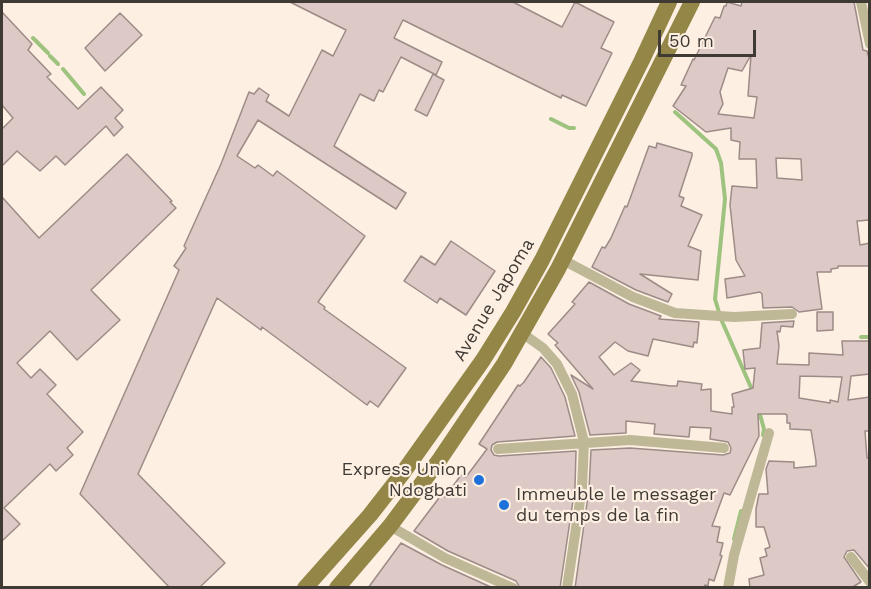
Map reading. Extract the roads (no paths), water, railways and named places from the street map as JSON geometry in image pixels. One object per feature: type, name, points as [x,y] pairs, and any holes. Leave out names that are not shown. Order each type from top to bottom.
[{"type":"main road","name":"Avenue Japoma","points":[[305,588],[370,515],[402,474],[483,360],[513,312],[542,260],[669,2]]},
{"type":"main road","points":[[337,588],[390,526],[440,459],[522,333],[563,260],[692,2]]},
{"type":"main road","points":[[642,60],[659,69]]},
{"type":"street","points":[[861,2],[870,44]]},
{"type":"street","points":[[563,260],[633,297],[675,313],[734,317],[792,314]]},
{"type":"street","points":[[522,333],[543,348],[557,364],[572,394],[584,442],[581,497],[567,588]]},
{"type":"street","points":[[728,588],[734,555],[769,433]]},
{"type":"street","points":[[498,449],[630,440],[724,448]]},
{"type":"street","points":[[390,526],[445,558],[513,588]]},
{"type":"street","points":[[851,557],[870,582]]},
{"type":"waterway","points":[[33,38],[48,53]]},
{"type":"waterway","points":[[50,56],[58,64]]},
{"type":"waterway","points":[[63,69],[84,94]]},
{"type":"waterway","points":[[675,112],[716,149],[721,163],[725,199],[715,299],[721,319],[753,392]]},
{"type":"waterway","points":[[551,119],[569,128],[574,128]]},
{"type":"waterway","points":[[861,337],[870,337]]},
{"type":"waterway","points":[[759,411],[764,429],[763,435]]},
{"type":"waterway","points":[[734,539],[741,511]]},
{"type":"place","name":"Express Union Ndogbati","points":[[479,480]]},
{"type":"place","name":"Immeuble le messager du temps de la fin","points":[[504,505]]}]
